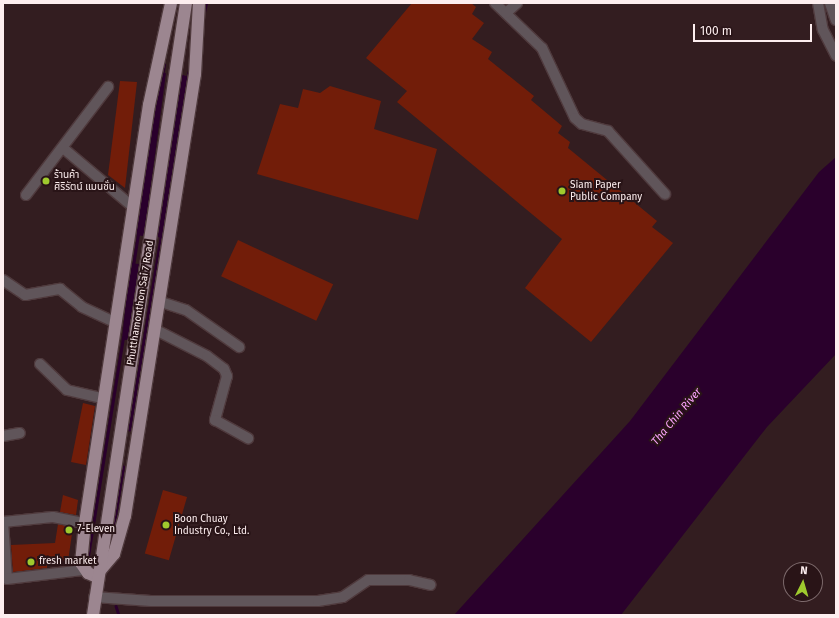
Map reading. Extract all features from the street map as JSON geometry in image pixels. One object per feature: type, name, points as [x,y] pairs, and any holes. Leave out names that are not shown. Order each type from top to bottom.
[{"type":"main road","points":[[171,3],[155,69],[133,207],[117,323],[84,523],[81,557],[84,570],[98,575],[108,565],[120,540],[195,74],[199,3]]},
{"type":"main road","name":"Phutthamonthon Sai 7 Road","points":[[87,615],[93,605],[120,445],[186,3]]},
{"type":"main road","points":[[155,69],[175,70],[195,74]]},
{"type":"main road","points":[[127,253],[165,258]]},
{"type":"main road","points":[[120,445],[136,448]]},
{"type":"street","points":[[495,3],[542,48],[575,118],[582,124],[608,131],[666,194]]},
{"type":"street","points":[[506,13],[517,3]]},
{"type":"street","points":[[818,3],[823,30],[836,56]]},
{"type":"street","points":[[830,3],[836,20]]},
{"type":"street","points":[[26,194],[63,148],[108,87]]},
{"type":"street","points":[[63,148],[133,207]]},
{"type":"street","points":[[3,280],[24,295],[60,289],[82,307],[117,323]]},
{"type":"street","points":[[158,301],[186,310],[239,347]]},
{"type":"street","points":[[154,329],[207,356],[224,369],[227,376],[216,409],[216,420],[248,438]]},
{"type":"street","points":[[40,364],[67,390],[105,399]]},
{"type":"street","points":[[3,436],[20,432]]},
{"type":"street","points":[[84,523],[53,517],[3,522],[7,579],[84,570]]},
{"type":"street","points":[[93,605],[112,598],[129,600],[318,601],[343,597],[368,580],[409,580],[430,585]]},
{"type":"water","points":[[166,73],[144,236],[134,235],[160,74]]},
{"type":"water","points":[[180,74],[189,77],[165,238],[161,238],[155,236]]},
{"type":"water","name":"Tha Chin River","points":[[836,157],[836,354],[767,427],[621,615],[454,615],[630,421],[819,172]]},
{"type":"water","points":[[130,263],[139,264],[131,341],[122,340]]},
{"type":"building","name":"Siam Paper Public Company","points":[[412,3],[471,3],[476,7],[472,14],[484,23],[472,39],[492,52],[488,59],[534,96],[531,100],[562,126],[558,133],[570,142],[568,148],[657,221],[652,227],[673,243],[591,342],[525,288],[562,239],[397,102],[407,91],[366,58]]},
{"type":"building","points":[[120,81],[137,82],[125,188],[108,175]]},
{"type":"building","points":[[330,86],[381,101],[374,129],[437,149],[418,220],[257,174],[280,104],[298,108],[303,89],[320,93]]},
{"type":"building","points":[[238,240],[333,284],[316,321],[221,276]]},
{"type":"building","points":[[83,403],[95,406],[86,465],[71,462]]},
{"type":"building","name":"Boon Chuay Industry Co., Ltd.","points":[[163,490],[187,497],[169,560],[145,553]]},
{"type":"building","points":[[63,495],[78,500],[76,515],[60,512]]},
{"type":"building","points":[[58,524],[73,527],[68,561],[47,559],[47,568],[13,572],[11,545],[55,543]]},
{"type":"waterway","points":[[204,12],[206,3]]},
{"type":"waterway","points":[[162,76],[164,65]]},
{"type":"waterway","points":[[187,78],[190,67]]},
{"type":"waterway","points":[[133,266],[138,233]]},
{"type":"waterway","points":[[129,430],[161,235]]},
{"type":"waterway","points":[[88,556],[123,338]]},
{"type":"waterway","points":[[110,547],[123,467]]},
{"type":"waterway","points":[[116,606],[119,615]]},
{"type":"place","name":"ร้านค้า ศิริรัตน์ แมนชั่น","points":[[46,181]]},
{"type":"place","name":"Siam Paper Public Company","points":[[562,191]]},
{"type":"place","name":"Boon Chuay Industry Co., Ltd.","points":[[166,525]]},
{"type":"place","name":"7-Eleven","points":[[69,530]]},
{"type":"place","name":"fresh market","points":[[31,562]]}]
